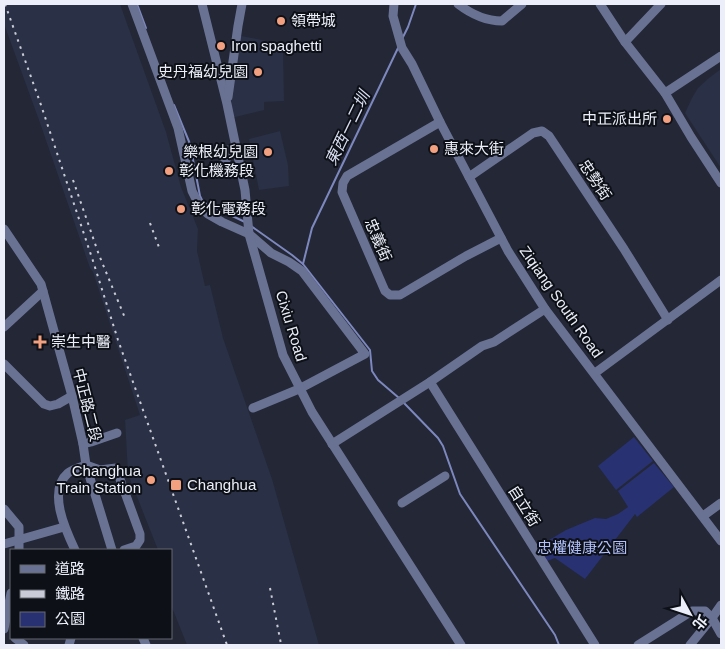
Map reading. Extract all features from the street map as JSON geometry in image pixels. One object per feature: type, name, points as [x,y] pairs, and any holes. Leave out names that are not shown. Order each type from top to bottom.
[{"type":"street","points":[[132,4],[178,128],[192,191],[200,207],[222,222],[249,228],[271,253],[302,271],[364,354],[299,388],[254,408]]},
{"type":"street","name":"Cixiu Road","points":[[202,4],[227,104],[245,190],[249,228],[283,355],[312,412],[461,645]]},
{"type":"street","points":[[227,104],[242,4]]},
{"type":"street","name":"Ziqiang South Road","points":[[394,4],[393,16],[402,48],[501,238],[545,309],[721,541]]},
{"type":"street","points":[[458,4],[466,11],[493,21],[502,21],[522,4]]},
{"type":"street","points":[[600,4],[625,42],[665,94],[721,183]]},
{"type":"street","points":[[625,42],[661,4]]},
{"type":"street","points":[[665,94],[721,56]]},
{"type":"street","name":"忠義街","points":[[440,122],[347,176],[343,184],[342,192],[385,291],[390,295],[400,295],[466,256],[501,238]]},
{"type":"street","name":"忠勢街","points":[[469,177],[533,133],[542,132],[549,136],[624,249],[668,320]]},
{"type":"street","points":[[224,161],[229,150],[236,147]]},
{"type":"street","name":"中正路二段","points":[[4,229],[43,291],[84,444],[86,465],[67,474],[60,486],[58,498],[61,518],[75,549]]},
{"type":"street","points":[[595,373],[721,280]]},
{"type":"street","points":[[4,327],[43,291]]},
{"type":"street","points":[[332,444],[430,382],[482,346],[494,342],[545,309]]},
{"type":"street","points":[[4,364],[44,404],[50,406],[58,404],[72,396]]},
{"type":"street","name":"自立街","points":[[430,382],[595,645]]},
{"type":"street","points":[[84,444],[117,433]]},
{"type":"street","points":[[86,465],[112,549]]},
{"type":"street","points":[[86,465],[100,470],[116,468],[140,534],[140,540],[136,546],[127,549]]},
{"type":"street","points":[[402,503],[445,476]]},
{"type":"street","points":[[703,516],[721,503]]},
{"type":"street","points":[[4,509],[19,527],[19,549]]},
{"type":"street","points":[[4,544],[64,526]]},
{"type":"street","points":[[4,629],[10,598]]},
{"type":"street","points":[[690,645],[721,605]]},
{"type":"street","points":[[638,645],[692,611],[705,611],[712,618],[721,634]]},
{"type":"shaded area","points":[[4,4],[120,4],[166,132],[181,187],[198,229],[197,251],[205,286],[210,285],[223,338],[272,479],[319,645],[187,645],[172,608],[172,549],[158,549],[128,474],[125,420],[140,415],[93,272],[4,24]]},
{"type":"shaded area","name":"史丹福幼兒園","points":[[236,35],[283,44],[284,101],[264,102],[264,110],[231,118],[229,100]]},
{"type":"shaded area","points":[[721,69],[721,168],[685,113],[698,88]]},
{"type":"shaded area","name":"樂根幼兒園","points":[[280,131],[288,165],[289,186],[259,190],[249,139]]},
{"type":"green space","points":[[634,437],[653,461],[616,490],[598,466]]},
{"type":"green space","name":"忠權健康公園","points":[[654,463],[674,487],[637,517],[635,514],[585,579],[555,558],[547,561],[539,546],[566,530],[595,518],[606,519],[628,507],[618,491]]},
{"type":"waterway","points":[[137,4],[146,28]]},
{"type":"waterway","name":"東西一二圳","points":[[402,39],[416,4]]},
{"type":"waterway","name":"東西一二圳","points":[[303,264],[312,228],[398,48]]},
{"type":"waterway","points":[[174,105],[190,144],[202,200],[245,222]]},
{"type":"waterway","points":[[251,226],[303,264],[370,350],[372,371],[378,380],[399,398]]},
{"type":"waterway","points":[[404,403],[438,438],[443,446],[460,494],[555,635],[559,645]]},
{"type":"railway","points":[[5,4],[41,105],[118,340],[227,645]]},
{"type":"railway","points":[[73,180],[99,255],[125,318]]},
{"type":"railway","points":[[150,223],[160,250]]},
{"type":"railway","points":[[270,588],[281,644]]},
{"type":"place","name":"領帶城","points":[[281,21]]},
{"type":"place","name":"Iron spaghetti","points":[[221,46]]},
{"type":"place","name":"史丹福幼兒園","points":[[258,72]]},
{"type":"place","name":"中正派出所","points":[[667,119]]},
{"type":"place","name":"惠來大街","points":[[434,149]]},
{"type":"place","name":"樂根幼兒園","points":[[268,152]]},
{"type":"place","name":"彰化機務段","points":[[169,171]]},
{"type":"place","name":"彰化電務段","points":[[181,209]]},
{"type":"place","name":"崇生中醫","points":[[40,342]]},
{"type":"place","name":"Changhua Train Station","points":[[151,480]]},
{"type":"place","name":"Changhua","points":[[176,485]]}]
